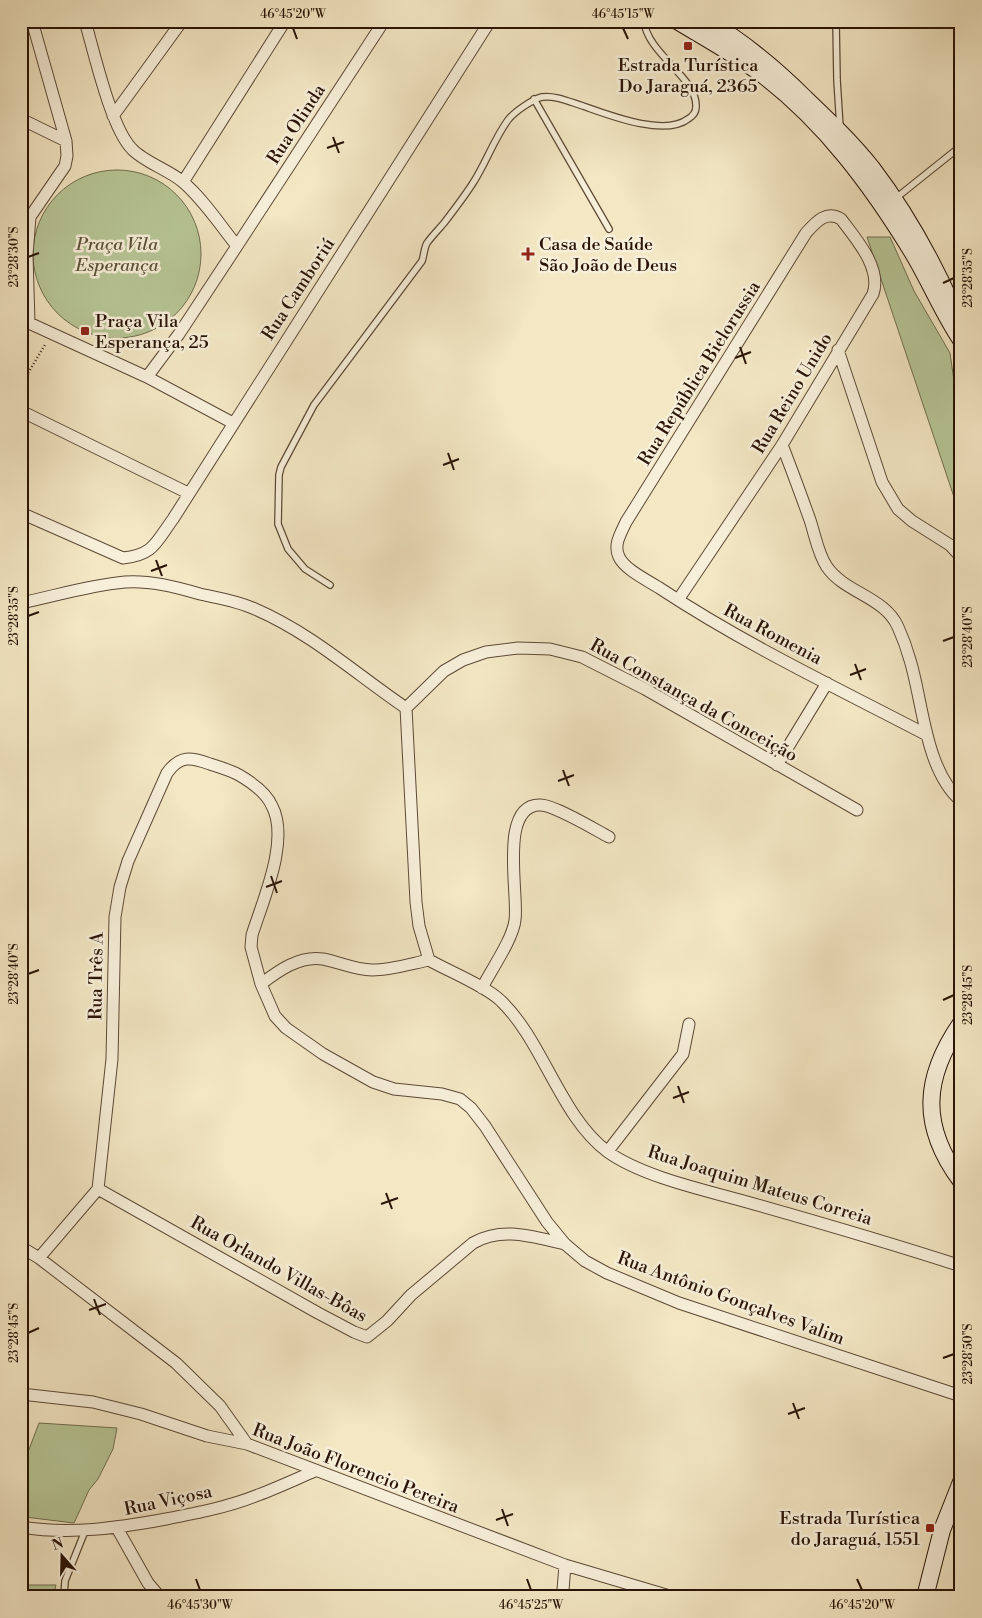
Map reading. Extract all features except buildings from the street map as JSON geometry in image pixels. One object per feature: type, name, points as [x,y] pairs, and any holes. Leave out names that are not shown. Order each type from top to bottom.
[{"type":"main road","points":[[677,21],[734,55],[765,77],[816,123],[837,146],[873,190],[912,251],[961,340]]},
{"type":"main road","points":[[708,21],[756,54],[786,79],[840,131],[871,167],[894,199],[920,241],[939,275],[961,325]]},
{"type":"main road","points":[[961,1023],[941,1056],[931,1089],[930,1110],[934,1128],[942,1147],[953,1170],[961,1181]]},
{"type":"main road","points":[[925,1597],[942,1530],[961,1482]]},
{"type":"street","points":[[85,21],[114,116],[132,150],[183,182],[207,208],[237,246]]},
{"type":"street","points":[[114,116],[182,21]]},
{"type":"street","points":[[183,182],[285,21]]},
{"type":"street","name":"Rua Olinda","points":[[147,378],[180,334],[384,21]]},
{"type":"street","name":"Rua Camboriú","points":[[21,513],[123,558],[135,557],[146,553],[173,519],[490,21]]},
{"type":"street","points":[[21,22],[33,25],[66,141],[68,156],[66,166],[26,215],[25,321],[147,378],[233,423]]},
{"type":"street","points":[[21,119],[66,141]]},
{"type":"street","name":"Rua Reino Unido","points":[[678,600],[782,445],[876,286],[869,262],[841,219],[835,215],[827,215],[818,220]]},
{"type":"street","name":"Rua República Bielorussia","points":[[616,548],[618,538],[626,522],[806,233],[818,220]]},
{"type":"street","points":[[838,350],[882,482],[898,509],[912,521],[950,545],[961,557]]},
{"type":"street","points":[[21,411],[188,493]]},
{"type":"street","points":[[782,445],[799,486],[826,566],[836,577],[861,595],[883,607],[894,618],[910,660],[927,735],[940,773],[952,793],[961,801]]},
{"type":"street","name":"Rua Romenia","points":[[616,548],[619,558],[626,566],[748,643],[927,735]]},
{"type":"street","points":[[21,603],[103,585],[127,582],[155,584],[182,589],[252,608],[288,624],[406,708],[416,902],[419,926],[429,960],[394,968],[371,970],[321,959],[303,961],[282,968],[261,984]]},
{"type":"street","name":"Rua Constança da Conceição","points":[[406,708],[444,671],[463,660],[486,652],[518,648],[550,650],[582,657],[653,694],[857,810]]},
{"type":"street","points":[[777,765],[827,683]]},
{"type":"street","name":"Rua Antônio Gonçalves Valim","points":[[166,773],[173,765],[180,761],[196,759],[237,774],[261,790],[272,804],[277,817],[279,834],[277,855],[252,935],[252,948],[267,1000],[280,1022],[286,1028],[322,1054],[373,1082],[394,1089],[442,1094],[460,1099],[471,1108],[485,1126],[547,1222],[565,1244],[585,1261],[607,1273],[679,1303],[961,1396]]},
{"type":"street","name":"Rua Três A","points":[[98,1188],[112,1059],[115,917],[120,887],[128,861],[166,773]]},
{"type":"street","points":[[482,988],[515,922],[513,847],[519,818],[524,811],[540,805],[554,809],[609,837]]},
{"type":"street","name":"Rua Joaquim Mateus Correia","points":[[429,960],[501,1000],[531,1040],[580,1123],[608,1151],[639,1168],[674,1181],[881,1240],[961,1266]]},
{"type":"street","points":[[608,1151],[683,1054],[689,1024]]},
{"type":"street","points":[[39,1258],[98,1188]]},
{"type":"street","name":"Rua Orlando Villas-Bôas","points":[[98,1188],[318,1313],[354,1332],[367,1336],[387,1321],[412,1295],[473,1243],[485,1236],[500,1233],[520,1234],[565,1244]]},
{"type":"street","points":[[21,1247],[39,1258],[176,1363],[220,1406],[247,1444]]},
{"type":"street","name":"Rua João Florencio Pereira","points":[[21,1394],[102,1405],[141,1414],[207,1436],[247,1444],[565,1565],[673,1597]]},
{"type":"street","name":"Rua Viçosa","points":[[21,1527],[40,1530],[85,1531],[117,1528],[208,1511],[257,1496],[315,1471]]},
{"type":"street","points":[[117,1528],[148,1583],[160,1597]]},
{"type":"street","points":[[559,1597],[563,1590],[565,1565]]},
{"type":"lane","points":[[330,584],[305,568],[288,548],[278,524],[279,475],[281,467],[314,405],[422,261],[427,244],[474,182],[509,118],[534,99],[545,97],[565,100],[606,114],[656,126],[675,125],[692,117],[696,105],[694,96],[686,82],[648,37],[644,21]]},
{"type":"lane","points":[[836,21],[840,131]]},
{"type":"lane","points":[[534,99],[609,229]]},
{"type":"lane","points":[[894,199],[961,146]]},
{"type":"lane","points":[[64,1597],[65,1581],[85,1531]]},
{"type":"path","points":[[21,385],[52,333]]},
{"type":"green space","name":"Praça Vila Esperança","points":[[109,170],[125,170],[157,180],[182,201],[195,222],[201,254],[195,286],[187,301],[170,319],[149,332],[125,338],[109,338],[85,332],[70,324],[47,301],[39,286],[33,262],[33,246],[39,222],[47,207],[70,184],[85,176]]},
{"type":"green space","points":[[867,237],[890,237],[914,291],[950,353],[957,402],[961,414],[961,518]]},
{"type":"green space","points":[[39,1423],[117,1428],[113,1449],[98,1479],[89,1490],[74,1523],[21,1515],[21,1460],[25,1460]]},
{"type":"green space","points":[[21,1585],[56,1585],[53,1597],[21,1597]]},
{"type":"place","name":"Estrada Turística Do Jaraguá, 2365","points":[[688,46]]},
{"type":"place","name":"Casa de Saúde São João de Deus","points":[[528,254]]},
{"type":"place","name":"Praça Vila Esperança, 25","points":[[85,331]]},
{"type":"place","name":"Estrada Turística do Jaraguá, 1551","points":[[930,1528]]}]
